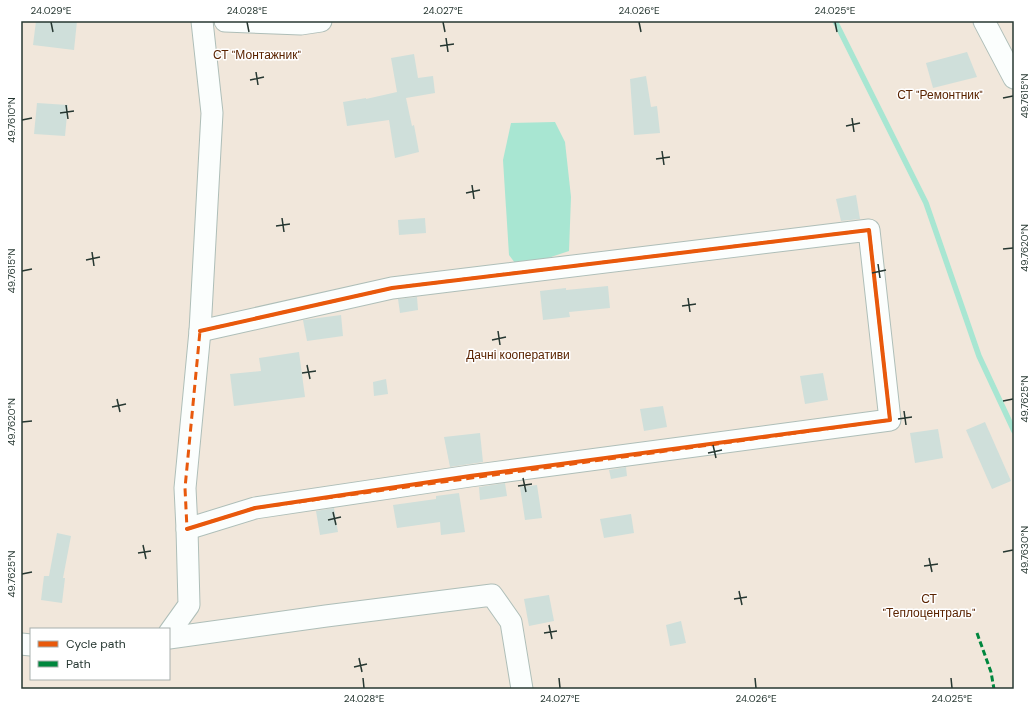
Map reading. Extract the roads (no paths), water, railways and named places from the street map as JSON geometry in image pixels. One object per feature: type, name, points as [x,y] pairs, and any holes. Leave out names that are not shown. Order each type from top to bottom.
[{"type":"street","points":[[170,632],[188,605],[185,488],[200,331],[212,113],[202,21]]},
{"type":"street","points":[[225,21],[301,24],[321,21]]},
{"type":"street","points":[[984,21],[1014,78]]},
{"type":"street","points":[[187,529],[255,508],[478,475],[890,420],[869,230],[392,288],[200,331]]},
{"type":"street","points":[[170,638],[492,594],[511,622],[522,689]]},
{"type":"waterway","points":[[835,21],[926,203],[979,356],[1014,431]]},
{"type":"park label","name":"СТ \"Монтажник\"","points":[[257,55]]},
{"type":"park label","name":"СТ \"Ремонтник\"","points":[[940,95]]},
{"type":"park label","name":"Дачні кооперативи","points":[[518,355]]},
{"type":"park label","name":"СТ \"Теплоцентраль\"","points":[[929,606]]}]
